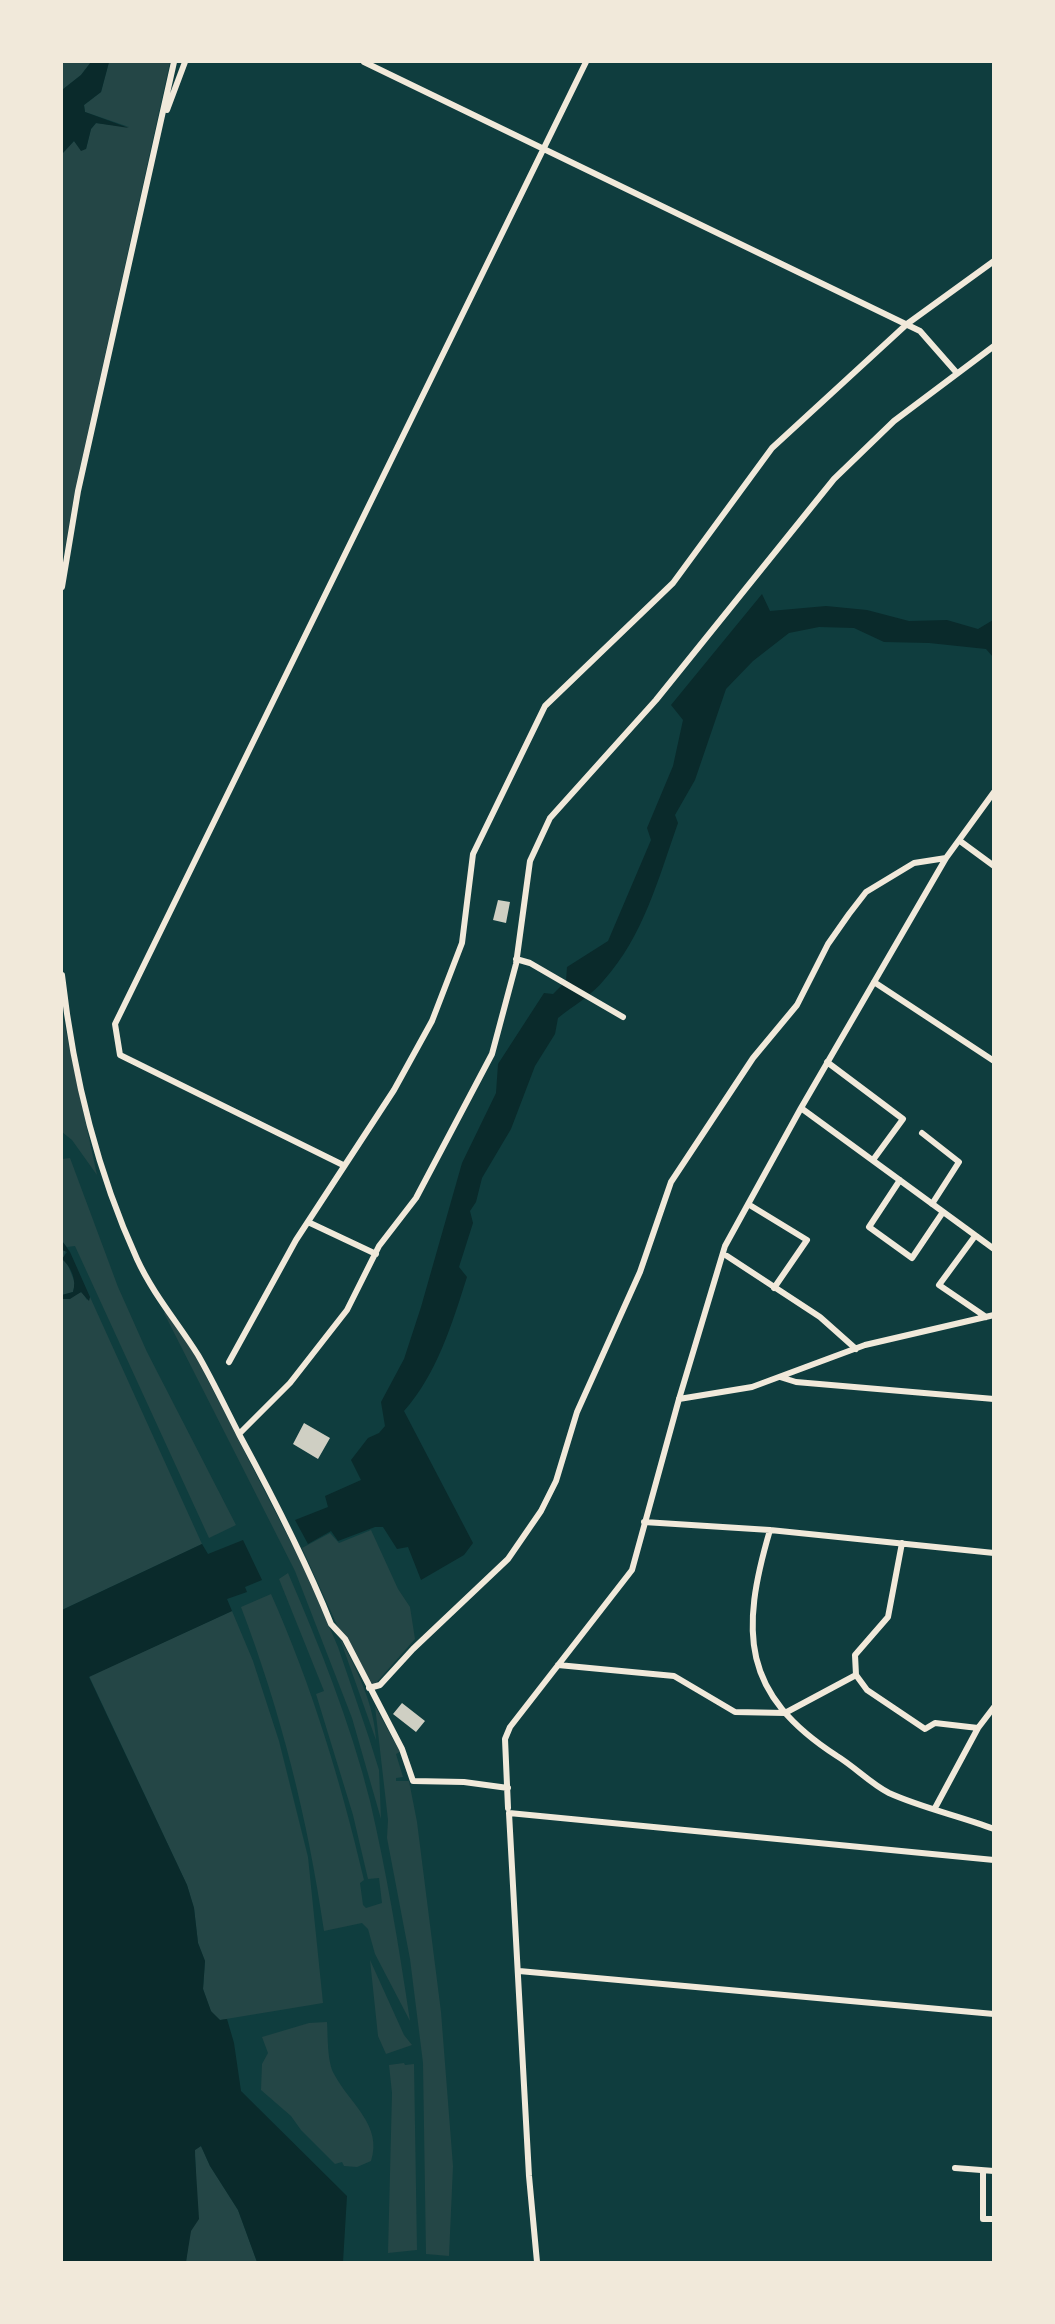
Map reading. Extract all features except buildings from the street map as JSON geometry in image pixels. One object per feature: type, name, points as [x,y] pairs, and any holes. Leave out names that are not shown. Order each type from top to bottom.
[{"type":"street","points":[[62,586],[78,491],[174,62]]},
{"type":"street","points":[[160,128],[185,62]]},
{"type":"street","points":[[364,62],[907,324],[920,331],[956,372]]},
{"type":"street","points":[[343,1165],[120,1055],[115,1024],[586,62]]},
{"type":"street","points":[[229,1362],[308,1222],[394,1090],[432,1021],[462,943],[473,854],[545,706],[673,583],[772,448],[907,324],[993,261]]},
{"type":"street","points":[[239,1434],[290,1383],[347,1310],[376,1254],[416,1198],[492,1054],[516,959],[530,861],[550,818],[656,700],[834,479],[894,421],[993,345]]},
{"type":"street","points":[[508,1808],[506,1739],[510,1727],[632,1570],[679,1399],[725,1246],[827,1062],[946,858],[993,792]]},
{"type":"street","points":[[960,840],[993,866]]},
{"type":"street","points":[[369,1688],[380,1685],[413,1649],[508,1558],[541,1511],[556,1481],[577,1412],[640,1272],[670,1182],[753,1058],[797,1005],[834,936],[866,892],[914,863],[946,858]]},
{"type":"street","points":[[516,959],[530,963],[622,1017]]},
{"type":"street","points":[[62,975],[78,1077],[111,1195],[152,1288],[199,1356],[279,1508],[331,1624],[345,1639],[402,1749],[413,1781],[464,1782],[508,1788]]},
{"type":"street","points":[[874,982],[993,1061]]},
{"type":"street","points":[[827,1062],[903,1119],[873,1160]]},
{"type":"street","points":[[801,1108],[993,1249]]},
{"type":"street","points":[[922,1134],[959,1162],[932,1204]]},
{"type":"street","points":[[900,1180],[869,1227],[912,1258],[943,1212]]},
{"type":"street","points":[[748,1204],[807,1240],[774,1288]]},
{"type":"street","points":[[308,1222],[376,1254]]},
{"type":"street","points":[[975,1236],[939,1285],[986,1317]]},
{"type":"street","points":[[727,1256],[820,1317],[856,1349]]},
{"type":"street","points":[[679,1399],[752,1387],[856,1349],[993,1315]]},
{"type":"street","points":[[778,1377],[796,1382],[993,1399]]},
{"type":"street","points":[[644,1522],[770,1530],[993,1553]]},
{"type":"street","points":[[770,1530],[759,1567],[752,1610],[752,1646],[758,1668],[770,1695],[785,1713],[826,1750],[888,1792],[993,1829]]},
{"type":"street","points":[[902,1544],[888,1617],[855,1655],[855,1675],[867,1690],[925,1729],[935,1723],[978,1728]]},
{"type":"street","points":[[558,1665],[674,1676],[735,1712],[785,1713],[855,1675]]},
{"type":"street","points":[[935,1808],[978,1728],[993,1707]]},
{"type":"street","points":[[537,2262],[529,2176],[509,1813],[993,1860]]},
{"type":"street","points":[[519,1971],[993,2014]]},
{"type":"street","points":[[955,2168],[993,2171]]},
{"type":"street","points":[[983,2171],[983,2219],[993,2220]]},
{"type":"shaded area","points":[[62,62],[91,62],[81,75],[62,90]]},
{"type":"shaded area","points":[[91,62],[109,62],[101,92],[84,105],[85,112],[129,128],[96,123],[91,129],[86,149],[81,151],[74,141],[62,154],[62,90],[81,75]]},
{"type":"shaded area","points":[[109,62],[170,62],[75,490],[62,565],[62,154],[74,141],[80,148],[86,149],[91,129],[96,123],[129,127],[85,112],[84,105],[101,92]]},
{"type":"shaded area","points":[[762,594],[770,611],[826,606],[867,610],[909,621],[947,620],[978,629],[993,620],[993,657],[986,649],[929,643],[884,642],[854,628],[819,627],[789,633],[753,661],[726,689],[695,780],[675,815],[678,823],[640,926],[618,963],[599,985],[558,1018],[555,1034],[535,1066],[511,1129],[482,1178],[476,1202],[470,1211],[473,1223],[459,1267],[467,1277],[455,1313],[426,1381],[404,1411],[473,1543],[464,1555],[421,1580],[408,1547],[397,1549],[383,1527],[375,1527],[338,1541],[331,1531],[308,1544],[295,1520],[328,1507],[325,1496],[361,1480],[351,1460],[368,1438],[379,1433],[385,1426],[381,1402],[404,1359],[462,1163],[496,1093],[498,1064],[544,993],[553,994],[566,981],[567,967],[608,941],[651,840],[647,828],[673,766],[683,720],[671,705]]},
{"type":"shaded area","points":[[62,1013],[97,1175],[72,1140],[62,1132]]},
{"type":"shaded area","points":[[70,1158],[118,1287],[147,1352],[236,1525],[209,1538],[75,1246],[67,1247],[62,1241],[62,1159]]},
{"type":"shaded area","points":[[62,1241],[70,1252],[90,1297],[89,1301],[81,1292],[70,1299],[62,1299],[62,1295],[73,1292],[74,1278],[62,1259],[67,1252],[62,1250]]},
{"type":"shaded area","points":[[62,1250],[66,1250],[64,1255],[75,1283],[73,1292],[62,1295]]},
{"type":"shaded area","points":[[82,1292],[87,1300],[90,1297],[202,1544],[62,1610],[62,1299]]},
{"type":"shaded area","points":[[166,1311],[194,1353],[304,1568],[338,1647],[379,1770],[381,1819],[352,1718],[295,1571],[164,1313]]},
{"type":"shaded area","points":[[371,1530],[398,1589],[410,1607],[415,1639],[375,1684],[371,1684],[347,1647],[302,1548],[330,1533],[339,1543]]},
{"type":"shaded area","points":[[243,1540],[262,1580],[245,1587],[247,1592],[227,1599],[232,1611],[89,1677],[187,1885],[194,1908],[198,1943],[205,1961],[203,1989],[211,2011],[220,2020],[227,2019],[234,2043],[241,2091],[347,2196],[343,2262],[257,2262],[238,2210],[210,2166],[201,2146],[195,2150],[199,2219],[191,2231],[186,2262],[62,2262],[62,1610],[202,1544],[208,1554]]},
{"type":"shaded area","points":[[288,1573],[334,1685],[370,1801],[397,1938],[410,2021],[375,1954],[368,1929],[362,1923],[324,1931],[310,1848],[292,1767],[269,1686],[241,1607],[271,1594],[300,1664],[346,1807],[364,1880],[360,1883],[363,1905],[366,1908],[382,1903],[379,1878],[368,1879],[353,1815],[316,1694],[324,1691],[279,1579]]},
{"type":"shaded area","points":[[232,1611],[253,1661],[279,1741],[308,1857],[323,2003],[220,2020],[211,2012],[203,1989],[205,1961],[198,1943],[194,1908],[187,1885],[89,1676]]},
{"type":"shaded area","points":[[339,1636],[368,1699],[376,1740]]},
{"type":"shaded area","points":[[375,1706],[400,1752],[396,1754],[403,1777],[396,1778],[396,1781],[409,1781],[417,1822],[441,2012],[453,2166],[449,2256],[426,2254],[423,2063],[410,1959],[387,1838],[388,1820]]},
{"type":"shaded area","points":[[370,1960],[404,2035],[412,2045],[386,2054],[378,2036]]},
{"type":"shaded area","points":[[327,2022],[328,2049],[332,2069],[340,2085],[369,2125],[372,2136],[371,2161],[357,2167],[344,2166],[342,2162],[335,2164],[301,2130],[291,2116],[261,2090],[262,2064],[268,2053],[262,2037],[309,2023]]},
{"type":"shaded area","points":[[404,2063],[405,2065],[414,2064],[417,2250],[388,2253],[392,2093],[389,2065]]},
{"type":"shaded area","points":[[201,2146],[210,2166],[238,2210],[257,2262],[186,2262],[196,2177],[195,2150]]}]
